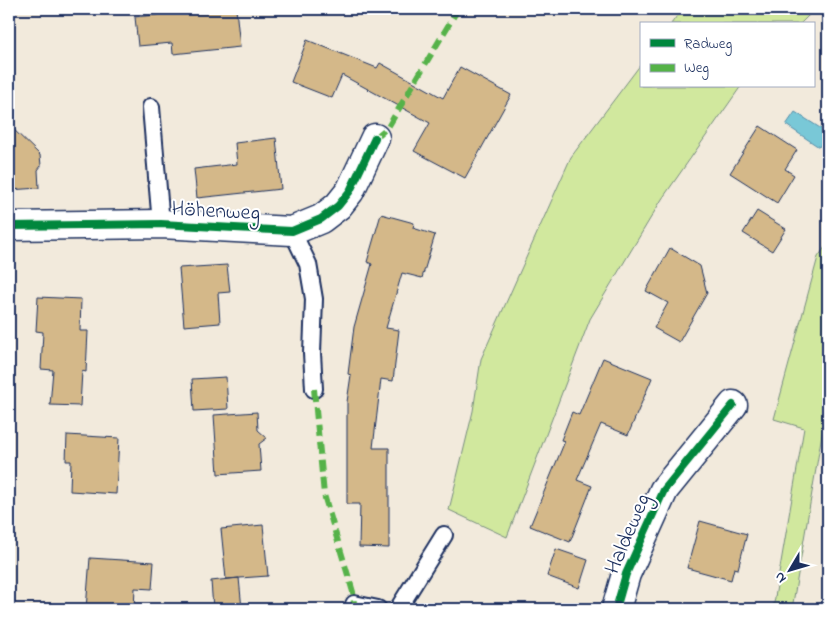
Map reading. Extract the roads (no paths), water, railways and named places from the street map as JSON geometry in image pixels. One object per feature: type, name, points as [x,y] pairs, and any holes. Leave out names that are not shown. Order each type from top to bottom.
[{"type":"street","name":"Höhenweg","points":[[9,226],[161,224],[292,231],[321,219],[338,206],[350,191],[375,138]]},
{"type":"street","name":"Haldeweg","points":[[616,609],[626,574],[664,490],[733,405]]},
{"type":"lane","points":[[151,107],[161,224]]},
{"type":"lane","points":[[292,231],[308,264],[314,299],[312,353],[314,390]]},
{"type":"lane","points":[[398,609],[444,535]]},
{"type":"lane","points":[[354,604],[378,609]]},
{"type":"water","points":[[795,112],[828,133],[819,147],[786,125]]}]
